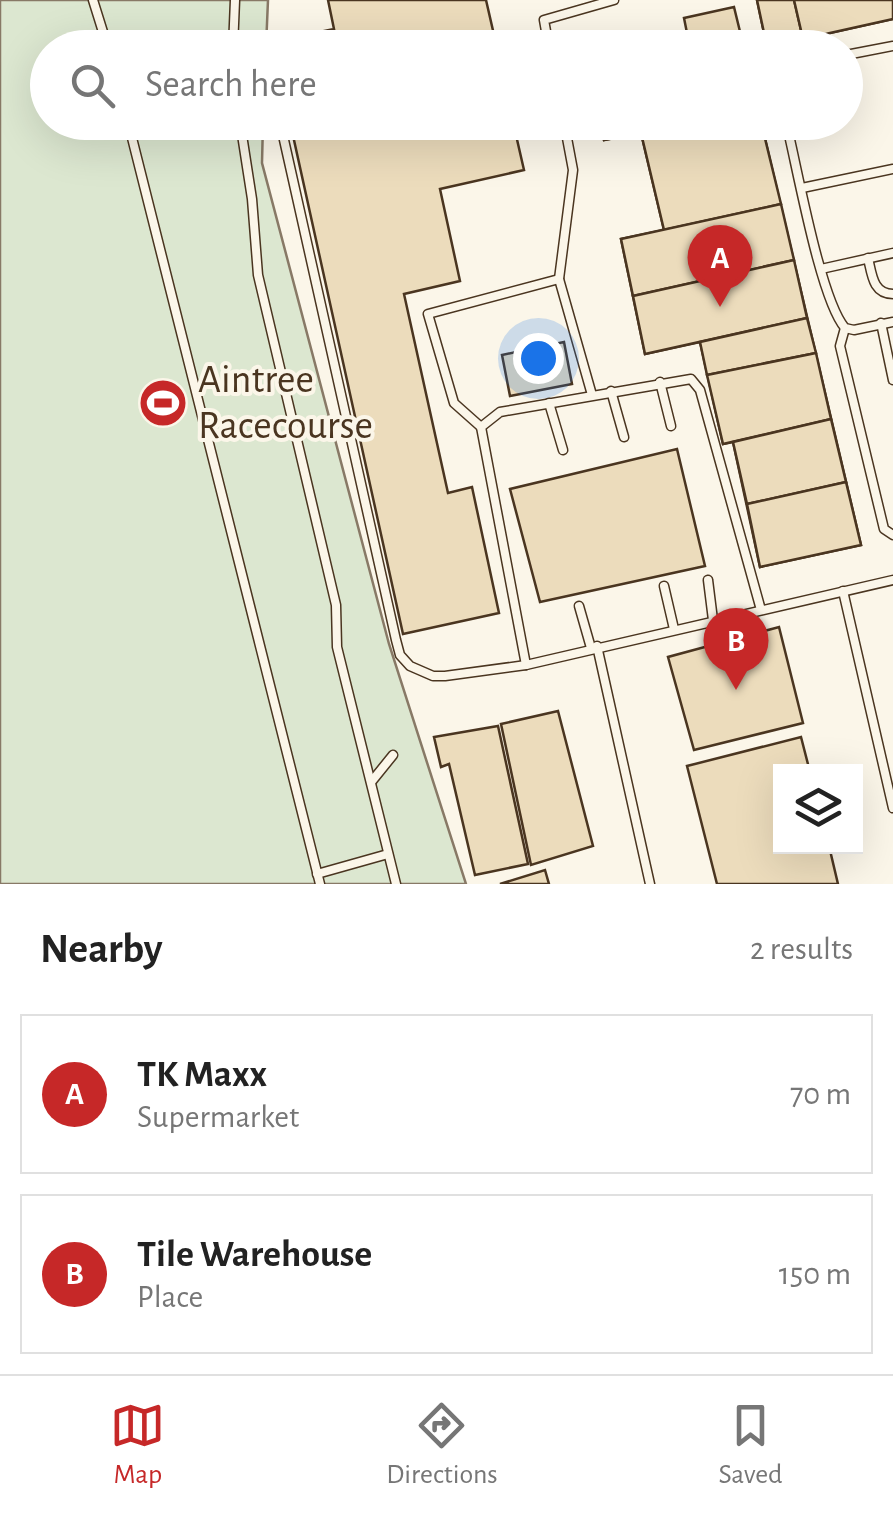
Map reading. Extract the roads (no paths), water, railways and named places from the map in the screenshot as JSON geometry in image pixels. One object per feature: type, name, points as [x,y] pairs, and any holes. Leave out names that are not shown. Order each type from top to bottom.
[{"type":"lane","points":[[94,0],[103,30]]},
{"type":"lane","points":[[233,30],[234,0]]},
{"type":"lane","points":[[546,30],[544,20],[614,0]]},
{"type":"lane","points":[[863,52],[893,47]]},
{"type":"lane","points":[[133,140],[318,879],[388,854]]},
{"type":"lane","points":[[243,140],[258,275],[336,604],[337,647],[396,884]]},
{"type":"lane","points":[[284,140],[400,655],[410,666],[433,676],[526,665],[893,580]]},
{"type":"lane","points":[[567,140],[573,170],[558,279],[592,395]]},
{"type":"lane","points":[[790,140],[821,269],[836,314],[845,328],[854,330],[893,322]]},
{"type":"lane","points":[[802,188],[893,169]]},
{"type":"lane","points":[[821,269],[893,252]]},
{"type":"lane","points":[[868,258],[876,288],[893,294]]},
{"type":"lane","points":[[526,665],[481,427],[454,404],[428,314],[558,279]]},
{"type":"lane","points":[[881,323],[893,380]]},
{"type":"lane","points":[[845,328],[840,346],[884,529],[893,535]]},
{"type":"lane","points":[[481,427],[500,412],[692,379],[700,390],[761,610]]},
{"type":"lane","points":[[660,382],[672,426]]},
{"type":"lane","points":[[611,391],[624,437]]},
{"type":"lane","points":[[549,403],[563,450]]},
{"type":"lane","points":[[708,580],[713,620]]},
{"type":"lane","points":[[664,586],[674,629]]},
{"type":"lane","points":[[844,591],[893,808]]},
{"type":"lane","points":[[579,606],[594,647],[650,884]]},
{"type":"lane","points":[[372,781],[393,755]]},
{"type":"place","name":"TK Maxx","points":[[720,307]]},
{"type":"place","name":"Aintree Racecourse","points":[[163,403]]},
{"type":"place","name":"Tile Warehouse","points":[[736,690]]}]
